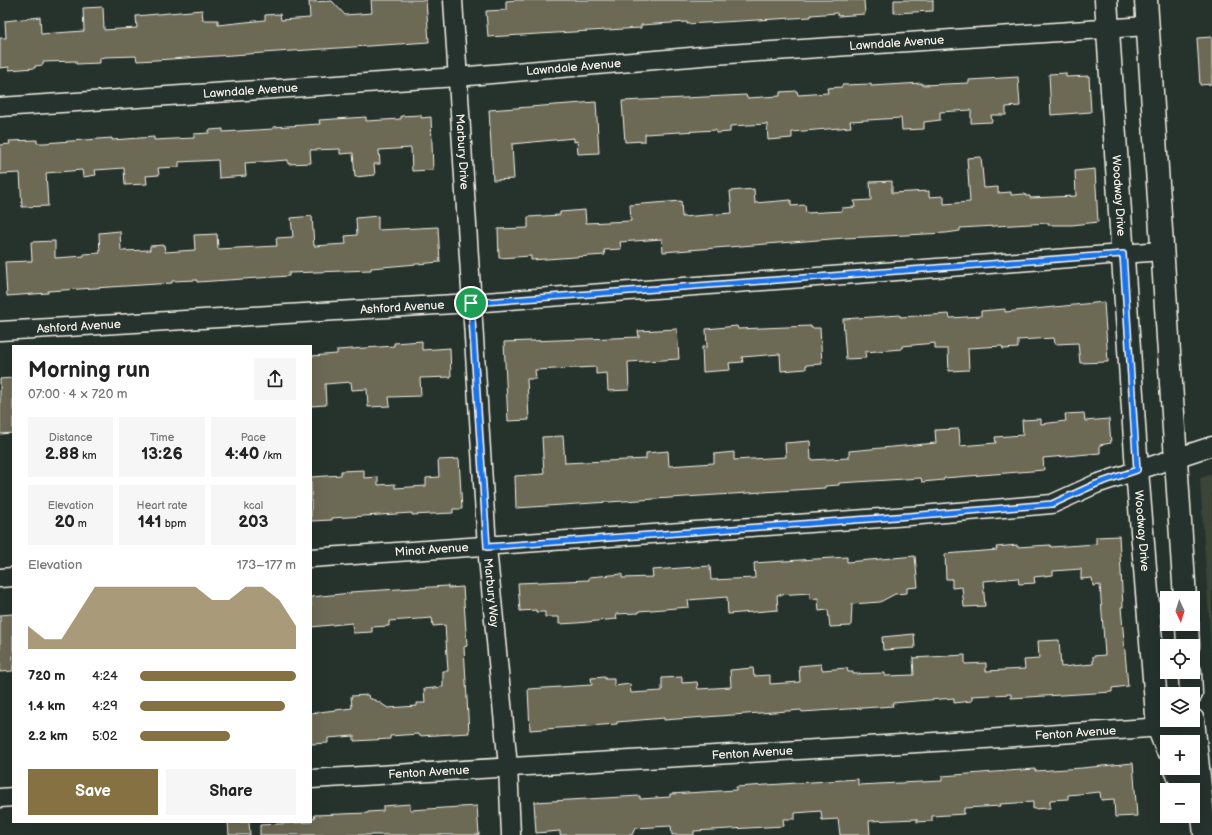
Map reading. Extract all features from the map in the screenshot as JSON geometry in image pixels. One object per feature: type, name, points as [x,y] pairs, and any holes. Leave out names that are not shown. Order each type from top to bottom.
[{"type":"street","name":"Marbury Drive","points":[[453,0],[471,303]]},
{"type":"street","name":"Woodway Drive","points":[[1106,0],[1137,470],[1158,727],[1161,735]]},
{"type":"street","points":[[1146,0],[1185,591]]},
{"type":"street","name":"Lawndale Avenue","points":[[0,107],[457,77],[714,55],[1148,26]]},
{"type":"street","name":"Ashford Avenue","points":[[0,331],[471,303],[1162,251]]},
{"type":"street","name":"Marbury Way","points":[[471,303],[487,547],[508,766],[511,835]]},
{"type":"street","name":"Minot Avenue","points":[[312,558],[487,547],[901,517],[1052,504],[1096,484],[1212,446]]},
{"type":"street","points":[[0,578],[12,577]]},
{"type":"street","name":"Fenton Avenue","points":[[312,779],[508,766],[985,739],[1158,727]]},
{"type":"street","points":[[1194,727],[1205,835]]},
{"type":"street","points":[[0,798],[12,797]]},
{"type":"street","points":[[1199,823],[1205,835]]},
{"type":"shaded area","points":[[1212,474],[1212,664],[1200,478]]},
{"type":"building","points":[[371,0],[426,0],[429,42],[137,61],[136,56],[105,57],[100,58],[100,63],[76,64],[76,61],[43,62],[43,65],[35,66],[35,68],[9,70],[9,67],[0,68],[0,38],[6,38],[5,21],[40,17],[41,34],[84,31],[83,8],[103,7],[104,30],[137,28],[136,16],[202,10],[203,20],[218,20],[218,25],[265,20],[265,15],[280,14],[281,20],[310,18],[309,2],[332,1],[345,15],[372,13]]},
{"type":"building","points":[[864,0],[865,14],[838,16],[837,13],[811,15],[811,17],[687,24],[687,22],[641,25],[641,28],[488,37],[486,11],[506,10],[506,1]]},
{"type":"building","points":[[894,0],[933,0],[933,11],[894,13]]},
{"type":"building","points":[[1212,37],[1212,84],[1200,85],[1197,38]]},
{"type":"building","points":[[1066,73],[1066,77],[1089,76],[1091,112],[1051,115],[1049,74]]},
{"type":"building","points":[[1018,77],[1020,106],[1006,107],[1006,115],[991,115],[992,122],[971,123],[971,110],[940,112],[940,120],[924,122],[924,129],[902,130],[901,118],[850,121],[851,127],[792,132],[792,138],[768,140],[767,124],[730,126],[730,132],[716,133],[716,130],[645,134],[645,141],[625,142],[622,101],[746,95],[747,98],[780,96],[780,92],[797,91],[798,95],[828,93],[827,88],[842,87],[842,85],[871,84],[871,86],[922,83],[922,85],[969,83],[969,80]]},
{"type":"building","points":[[596,102],[599,153],[578,154],[577,141],[574,142],[574,138],[512,144],[514,179],[493,180],[489,110]]},
{"type":"building","points":[[421,115],[421,118],[431,117],[433,170],[412,171],[411,148],[379,150],[380,164],[374,164],[375,175],[355,177],[353,153],[340,154],[340,149],[310,150],[311,163],[288,164],[288,160],[245,163],[246,176],[219,178],[218,160],[179,162],[179,167],[158,168],[159,175],[146,176],[147,184],[125,185],[124,168],[95,170],[96,175],[83,177],[82,170],[46,173],[48,206],[22,207],[20,173],[0,174],[0,145],[10,144],[9,141],[37,140],[37,143],[44,143],[112,138],[112,140],[154,137],[154,140],[194,138],[194,134],[209,133],[209,130],[223,129],[223,132],[273,129],[273,127],[320,124],[319,120],[366,117],[366,121],[401,119],[401,116]]},
{"type":"building","points":[[981,157],[984,188],[998,187],[998,193],[1011,192],[1011,195],[1025,194],[1026,196],[1030,196],[1030,198],[1076,196],[1075,171],[1095,169],[1098,222],[1072,225],[1048,225],[1048,223],[960,228],[960,231],[946,233],[844,238],[663,252],[662,239],[620,242],[621,249],[604,250],[605,255],[531,260],[531,256],[499,258],[498,229],[528,228],[528,217],[560,215],[560,212],[585,210],[586,223],[631,221],[630,205],[681,201],[682,217],[732,213],[730,191],[754,189],[755,203],[791,200],[791,206],[805,205],[806,213],[842,211],[842,208],[855,207],[854,201],[871,200],[870,182],[892,181],[892,193],[929,191],[929,197],[944,196],[944,204],[970,202],[967,158]]},
{"type":"building","points":[[312,216],[314,246],[346,244],[345,236],[357,235],[356,218],[378,216],[378,230],[438,227],[440,262],[371,268],[371,270],[289,273],[289,276],[197,282],[197,280],[172,281],[172,283],[48,291],[48,293],[7,296],[5,262],[32,261],[31,242],[55,241],[55,258],[84,256],[84,254],[100,253],[99,233],[120,231],[121,251],[150,250],[150,246],[164,245],[165,252],[195,250],[194,235],[217,234],[218,249],[277,246],[276,238],[293,237],[291,218]]},
{"type":"building","points":[[1104,302],[1108,362],[1080,363],[1078,343],[1055,344],[1054,338],[1018,340],[1018,348],[1003,349],[1002,346],[968,348],[969,370],[949,371],[948,349],[935,349],[935,343],[902,346],[902,349],[865,352],[866,358],[846,359],[843,319],[900,315],[900,317],[949,314],[950,318],[981,316],[981,311],[1005,309],[1005,312]]},
{"type":"building","points":[[737,326],[738,329],[811,326],[811,328],[820,328],[822,364],[806,365],[806,369],[781,371],[780,354],[742,357],[743,362],[729,363],[730,370],[703,372],[702,347],[707,347],[706,329]]},
{"type":"building","points":[[677,329],[679,359],[628,362],[629,390],[608,391],[607,373],[596,374],[596,367],[535,370],[536,379],[527,379],[529,420],[508,421],[504,342],[639,337],[638,331]]},
{"type":"building","points":[[422,341],[422,350],[450,348],[451,377],[420,378],[421,396],[389,397],[390,406],[368,407],[367,389],[352,390],[351,382],[325,384],[326,405],[312,406],[312,356],[337,354],[337,350],[394,346],[394,343]]},
{"type":"building","points":[[12,378],[12,433],[0,434],[0,379]]},
{"type":"building","points":[[1084,413],[1085,421],[1109,419],[1111,443],[1100,445],[1100,453],[1043,458],[1044,470],[944,478],[944,480],[922,482],[921,478],[839,483],[839,485],[825,486],[825,488],[516,508],[515,476],[544,474],[542,437],[563,436],[565,463],[646,459],[646,453],[668,451],[669,466],[714,463],[714,454],[734,452],[734,460],[786,457],[785,443],[810,441],[811,460],[849,458],[849,451],[936,443],[935,430],[959,429],[960,446],[996,443],[995,437],[1023,435],[1022,420],[1041,419],[1041,424],[1066,421],[1065,414]]},
{"type":"building","points":[[459,459],[462,509],[453,509],[453,513],[412,515],[412,513],[332,518],[332,520],[312,521],[312,477],[341,475],[341,471],[364,470],[364,478],[378,477],[378,485],[395,484],[395,488],[426,486],[426,478],[439,477],[438,460]]},
{"type":"building","points":[[1119,536],[1123,607],[1121,607],[1128,686],[1112,688],[1112,692],[1011,698],[1011,694],[972,696],[972,701],[954,703],[954,698],[892,703],[893,706],[802,712],[801,710],[664,720],[664,718],[617,722],[617,724],[530,730],[528,689],[592,685],[591,678],[605,677],[605,679],[614,679],[614,686],[630,684],[631,693],[662,691],[662,678],[682,677],[682,683],[697,682],[698,689],[731,687],[730,670],[753,668],[754,676],[770,675],[770,684],[800,682],[799,666],[821,664],[822,670],[847,668],[848,672],[853,672],[853,674],[885,673],[885,676],[914,675],[913,658],[965,655],[965,664],[986,663],[986,671],[1025,669],[1024,660],[1039,659],[1038,641],[1059,640],[1061,667],[1093,664],[1093,656],[1105,655],[1100,585],[1093,586],[1092,578],[1081,579],[1081,569],[1053,571],[1053,575],[1034,577],[1035,583],[1019,584],[1018,578],[983,581],[985,606],[964,607],[962,587],[952,588],[952,579],[946,579],[945,554],[997,550],[996,547],[1017,545],[1017,547],[1050,545],[1051,547],[1096,544],[1096,537]]},
{"type":"building","points":[[915,556],[918,587],[907,588],[907,593],[895,594],[880,602],[852,604],[851,626],[830,627],[828,610],[819,611],[818,598],[810,599],[810,593],[777,595],[778,610],[728,614],[727,597],[688,600],[689,607],[616,614],[617,619],[577,623],[559,624],[559,617],[545,617],[545,612],[536,612],[536,610],[520,611],[518,583],[589,580],[589,577],[622,574],[622,578],[653,577],[652,570],[710,566],[711,580],[755,578],[754,563],[847,557],[847,562]]},
{"type":"building","points":[[448,586],[448,588],[463,587],[467,646],[464,647],[469,733],[419,736],[418,734],[390,736],[390,739],[354,741],[354,736],[328,738],[328,743],[312,744],[312,713],[352,708],[351,696],[368,695],[369,698],[388,708],[417,706],[417,703],[425,703],[424,689],[443,687],[443,671],[448,671],[445,625],[433,626],[432,618],[389,621],[389,626],[372,627],[372,632],[353,633],[352,623],[312,627],[312,597],[351,593],[350,592]]},
{"type":"building","points":[[12,614],[12,671],[0,672],[0,615]]},
{"type":"building","points":[[914,634],[915,648],[883,650],[882,637]]},
{"type":"building","points":[[1133,763],[1137,816],[1115,817],[1114,799],[1101,800],[1100,792],[1068,795],[1068,799],[1050,800],[1050,808],[1033,809],[1033,802],[1000,804],[1001,806],[964,808],[964,814],[932,816],[932,821],[917,822],[917,819],[869,821],[870,835],[840,835],[838,819],[822,820],[821,811],[795,813],[795,819],[783,819],[784,826],[694,831],[694,835],[672,835],[671,826],[635,828],[632,835],[560,835],[560,831],[536,833],[534,802],[640,796],[640,799],[670,797],[670,794],[736,790],[736,787],[858,779],[858,785],[942,781],[942,776],[1035,769],[1035,771],[1082,768]]},
{"type":"building","points":[[410,804],[410,810],[477,806],[479,835],[260,835],[260,825],[312,823],[312,819],[315,818],[314,815],[368,813],[383,811],[383,806]]},
{"type":"building","points":[[228,823],[249,823],[250,835],[229,835]]},
{"type":"route","points":[[1123,254],[1137,470],[1096,484],[1052,504],[487,547],[471,303],[1123,254]]}]
